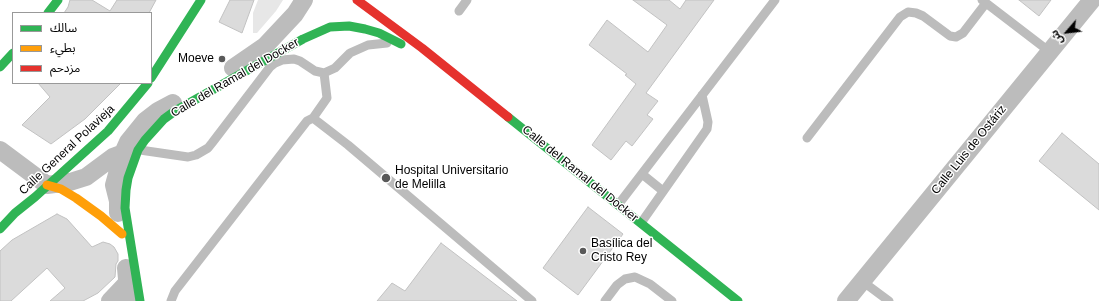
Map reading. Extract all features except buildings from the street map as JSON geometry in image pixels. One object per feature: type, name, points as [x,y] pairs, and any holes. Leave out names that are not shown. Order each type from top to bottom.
[{"type":"main road","points":[[49,12],[58,0]]},
{"type":"main road","name":"Calle General Polavieja","points":[[152,76],[200,0]]},
{"type":"main road","name":"Calle del Ramal del Docker","points":[[354,2],[422,48],[738,301]]},
{"type":"main road","name":"Calle del Ramal del Docker","points":[[140,301],[125,208],[128,178],[134,149],[164,119],[175,111],[303,39],[330,27],[349,26],[364,29],[379,33],[400,44],[413,48],[422,48]]},
{"type":"main road","points":[[0,67],[12,54]]},
{"type":"main road","name":"Calle General Polavieja","points":[[0,229],[15,213],[35,197],[108,131],[146,84]]},
{"type":"main road","points":[[47,185],[60,189],[76,198],[101,216],[122,234]]},
{"type":"street","name":"Calle del Ramal del Docker","points":[[148,119],[158,111],[242,63],[265,46],[295,14],[304,0]]},
{"type":"street","name":"Calle Luis de Ostáriz","points":[[846,301],[1092,0]]},
{"type":"street","points":[[0,150],[47,185],[70,182],[86,177],[113,157],[134,149],[148,119],[148,84]]},
{"type":"street","name":"Calle del Ramal del Docker","points":[[129,301],[122,234],[114,185],[134,149]]},
{"type":"street","points":[[110,301],[128,282]]},
{"type":"lane","points":[[459,11],[467,0]]},
{"type":"lane","points":[[618,205],[775,0]]},
{"type":"lane","points":[[807,138],[900,17],[908,12],[923,16],[950,36],[956,37],[963,33],[990,2],[1050,52]]},
{"type":"lane","points":[[134,149],[188,157],[202,152],[212,143],[270,67],[282,60],[294,59],[300,61],[315,71],[324,73],[335,68],[350,53],[359,48],[379,43],[400,44]]},
{"type":"lane","points":[[171,301],[175,291],[307,121],[313,118],[326,98],[324,73]]},
{"type":"lane","points":[[641,223],[707,129],[708,122],[702,95]]},
{"type":"lane","points":[[313,118],[348,145],[532,301]]},
{"type":"lane","points":[[642,174],[663,191]]},
{"type":"lane","points":[[605,301],[617,285],[625,279],[635,277],[650,284],[672,301]]},
{"type":"lane","points":[[862,281],[889,301]]},
{"type":"shaded area","points":[[258,0],[283,0],[276,11],[257,33],[253,33],[253,13]]},
{"type":"traffic: fast","points":[[49,12],[58,0]]},
{"type":"traffic: fast","points":[[152,76],[201,0]]},
{"type":"traffic: fast","points":[[140,301],[125,208],[126,190],[128,178],[138,150],[164,119],[175,111],[303,39],[330,27],[349,26],[365,29],[379,33],[401,44]]},
{"type":"traffic: fast","points":[[0,67],[12,54]]},
{"type":"traffic: fast","points":[[0,229],[15,213],[35,197],[108,131],[147,84]]},
{"type":"traffic: fast","points":[[508,117],[738,301]]},
{"type":"traffic: slow","points":[[47,185],[61,189],[76,198],[101,216],[122,234]]},
{"type":"traffic: jam","points":[[357,0],[422,48],[508,117]]},
{"type":"place","name":"Moeve","points":[[222,59]]},
{"type":"place","name":"Hospital Universitario de Melilla","points":[[386,178]]},
{"type":"place","name":"Basílica del Cristo Rey","points":[[583,251]]}]
